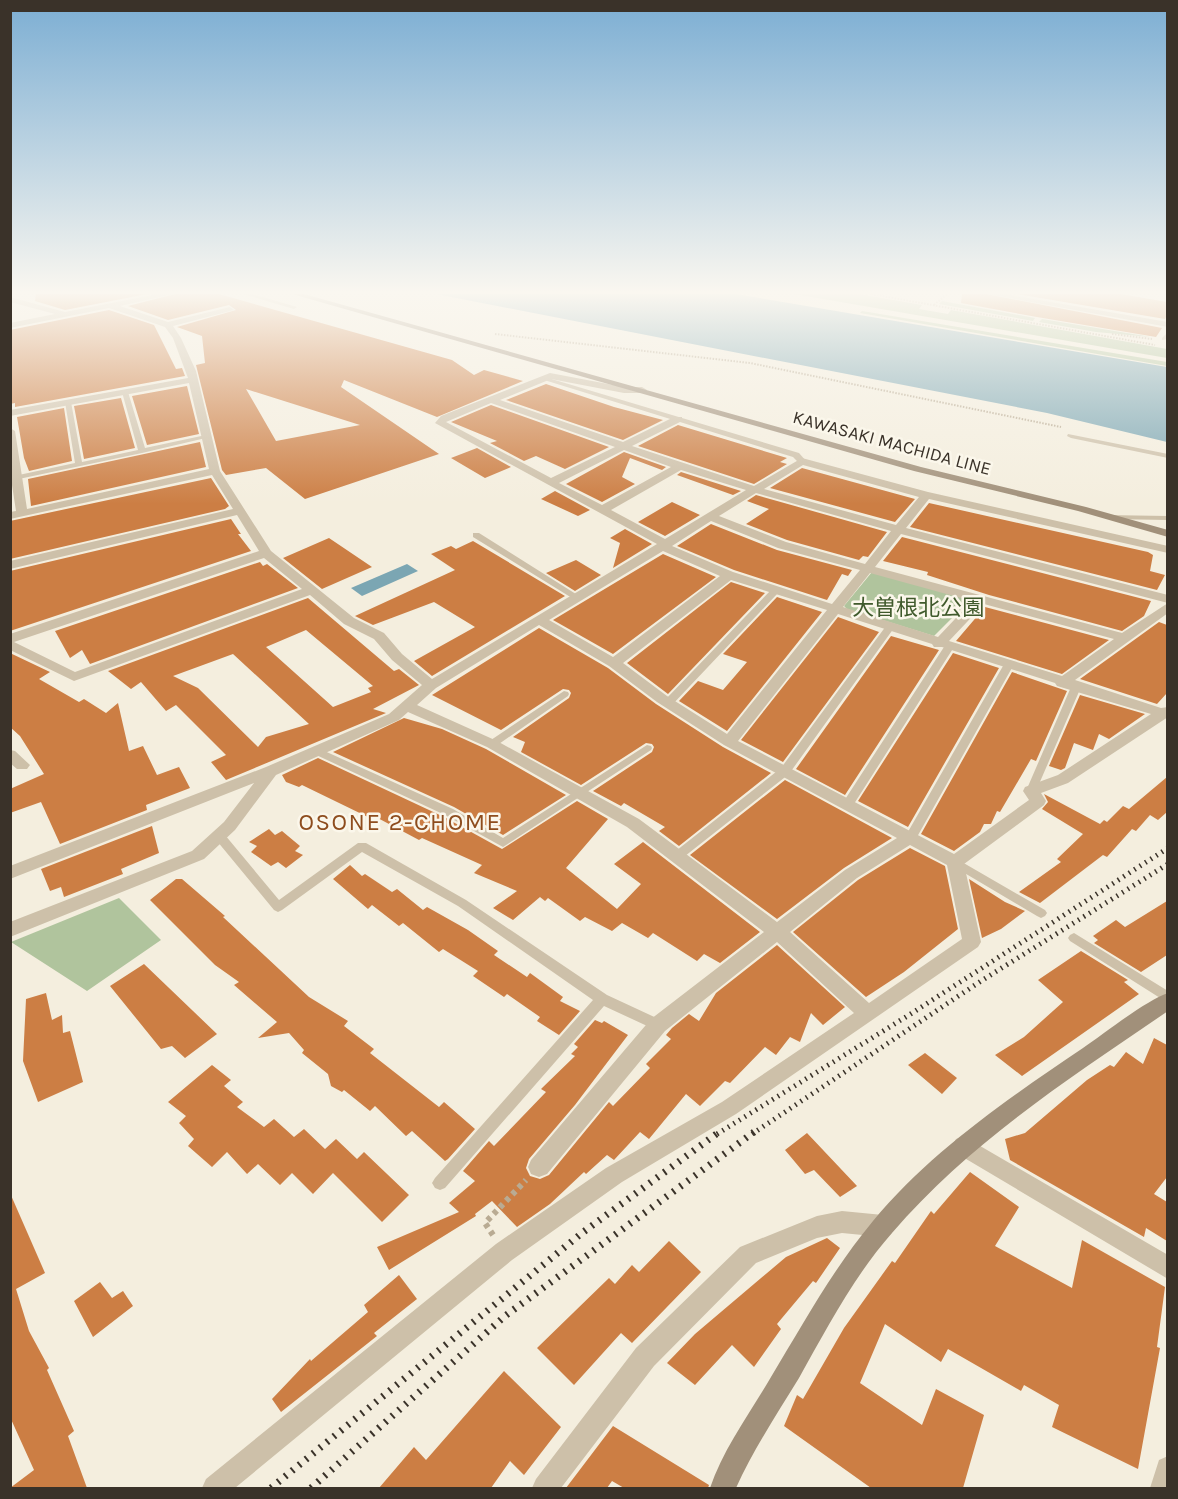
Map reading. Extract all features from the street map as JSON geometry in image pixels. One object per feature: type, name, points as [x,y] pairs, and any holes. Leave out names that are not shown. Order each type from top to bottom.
[{"type":"main road","name":"KAWASAKI MACHIDA LINE","points":[[548,364],[918,469],[1167,534]]},
{"type":"main road","points":[[726,1487],[815,1327],[883,1226],[963,1146],[1011,1109],[1167,1000]]},
{"type":"street","points":[[188,364],[215,471],[266,553],[309,591],[349,621],[379,636],[397,657],[431,685]]},
{"type":"street","points":[[642,390],[624,390],[558,376],[543,378],[445,418],[440,423],[664,543],[667,548],[729,575],[944,646],[1165,712]]},
{"type":"street","points":[[10,413],[191,380]]},
{"type":"street","points":[[489,399],[622,447],[755,489],[898,530],[1167,599]]},
{"type":"street","points":[[552,482],[678,419]]},
{"type":"street","points":[[10,431],[17,478],[16,515],[215,471]]},
{"type":"street","points":[[10,873],[271,771],[394,717],[409,707],[431,685],[802,461],[926,495],[1167,550]]},
{"type":"street","points":[[602,510],[680,466]]},
{"type":"street","points":[[729,742],[926,495]]},
{"type":"street","points":[[10,565],[240,511]]},
{"type":"street","points":[[710,516],[782,544],[1124,638]]},
{"type":"street","points":[[10,639],[266,553]]},
{"type":"street","points":[[614,663],[729,575]]},
{"type":"street","points":[[10,645],[74,677],[309,591]]},
{"type":"street","points":[[944,646],[981,599]]},
{"type":"street","points":[[1069,685],[1124,638],[1167,607]]},
{"type":"street","points":[[215,1488],[504,1252],[614,1175],[729,1108],[972,942],[955,862],[729,742],[668,703],[614,663],[538,619]]},
{"type":"street","points":[[409,707],[492,744],[633,823],[798,948],[868,1014]]},
{"type":"street","points":[[955,862],[1038,801],[1031,791],[1064,779],[1165,712]]},
{"type":"street","points":[[10,930],[182,862],[220,838],[235,823],[271,771]]},
{"type":"street","points":[[539,1167],[658,1025],[775,931],[851,874],[911,837]]},
{"type":"street","points":[[963,1146],[1167,1268]]},
{"type":"street","points":[[545,1488],[645,1357],[748,1255],[817,1227],[842,1222],[883,1226]]},
{"type":"street","points":[[1163,1488],[1167,1469]]},
{"type":"lane","points":[[543,378],[796,455],[802,461]]},
{"type":"lane","points":[[125,392],[142,451]]},
{"type":"lane","points":[[68,402],[79,464]]},
{"type":"lane","points":[[1071,436],[1167,456]]},
{"type":"lane","points":[[17,478],[206,437]]},
{"type":"lane","points":[[1107,517],[1167,518]]},
{"type":"lane","points":[[477,535],[575,596]]},
{"type":"lane","points":[[668,703],[775,591]]},
{"type":"lane","points":[[676,857],[785,771],[889,628]]},
{"type":"lane","points":[[848,804],[944,646]]},
{"type":"lane","points":[[911,837],[1008,666]]},
{"type":"lane","points":[[1031,791],[1069,685]]},
{"type":"lane","points":[[492,744],[564,694]]},
{"type":"lane","points":[[316,751],[449,812],[503,843],[581,794],[647,748]]},
{"type":"lane","points":[[220,838],[278,908],[362,846],[462,903],[602,999],[658,1025]]},
{"type":"lane","points":[[955,862],[1041,913]]},
{"type":"lane","points":[[1074,938],[1167,1000]]},
{"type":"lane","points":[[440,1183],[602,999]]},
{"type":"path","points":[[755,364],[1062,427]]},
{"type":"path","points":[[504,1252],[485,1223],[539,1167]]},
{"type":"green space","name":"大曽根北公園","points":[[872,572],[966,598],[969,601],[934,636],[847,609],[844,606]]},
{"type":"green space","points":[[119,898],[161,940],[87,991],[11,942]]},
{"type":"water","points":[[795,364],[1149,364],[1167,367],[1167,442],[1047,413]]},
{"type":"water","points":[[407,564],[418,571],[362,596],[351,588]]},
{"type":"building","points":[[10,364],[173,364],[176,369],[182,368],[185,376],[15,407],[15,403],[10,404]]},
{"type":"building","points":[[458,364],[474,375],[484,370],[523,381],[437,417],[344,380],[341,387],[439,454],[305,499],[266,468],[226,475],[222,470],[196,365]],"holes":[[[246,389],[360,425],[276,441]]]},
{"type":"building","points":[[546,384],[614,407],[663,420],[623,440],[506,400]]},
{"type":"building","points":[[187,386],[199,434],[147,445],[132,396]]},
{"type":"building","points":[[121,398],[135,448],[84,459],[74,406]]},
{"type":"building","points":[[491,405],[609,447],[565,469],[536,456],[524,461],[490,443],[497,441],[451,422]]},
{"type":"building","points":[[64,408],[72,461],[29,471],[24,458],[17,417]]},
{"type":"building","points":[[678,425],[787,458],[780,462],[787,464],[754,484],[638,446]]},
{"type":"building","points":[[200,442],[206,467],[31,506],[28,479]]},
{"type":"building","points":[[477,448],[511,467],[485,478],[451,458]]},
{"type":"building","points":[[624,452],[666,467],[662,470],[630,458],[622,477],[635,484],[602,502],[566,484]]},
{"type":"building","points":[[802,468],[915,499],[895,522],[770,488]]},
{"type":"building","points":[[681,472],[741,491],[733,495],[677,475]]},
{"type":"building","points":[[211,478],[229,506],[225,509],[10,559],[10,521]]},
{"type":"building","points":[[555,491],[590,510],[578,516],[541,499]]},
{"type":"building","points":[[756,495],[887,532],[868,557],[863,556],[859,560],[787,540],[746,524],[769,509],[747,501]]},
{"type":"building","points":[[672,502],[700,515],[665,536],[638,522]]},
{"type":"building","points":[[929,503],[1148,552],[1153,555],[1150,571],[1165,575],[1157,590],[910,527]]},
{"type":"building","points":[[231,519],[241,534],[238,534],[251,551],[10,631],[10,571]]},
{"type":"building","points":[[711,524],[777,550],[852,570],[848,576],[842,574],[827,600],[734,570],[677,546]]},
{"type":"building","points":[[625,529],[652,544],[613,568],[620,543],[610,538]]},
{"type":"building","points":[[902,537],[1151,601],[1144,616],[1122,631],[989,595],[927,575],[928,572],[883,561]]},
{"type":"building","points":[[329,538],[372,567],[322,589],[283,558]]},
{"type":"building","points":[[473,541],[565,596],[432,676],[414,661],[475,627],[434,602],[373,625],[355,616],[455,570],[431,554],[451,546],[456,549]]},
{"type":"building","points":[[663,554],[716,577],[613,654],[553,620]]},
{"type":"building","points":[[576,560],[601,575],[575,591],[546,573]]},
{"type":"building","points":[[260,562],[263,566],[267,564],[298,588],[90,664],[82,650],[70,658],[55,631]]},
{"type":"building","points":[[731,582],[765,593],[668,694],[627,663]]},
{"type":"building","points":[[777,597],[822,612],[727,731],[679,701],[698,681],[723,690],[747,662],[723,654]]},
{"type":"building","points":[[308,598],[394,671],[399,669],[419,685],[373,709],[386,713],[226,780],[211,762],[226,755],[176,705],[166,711],[141,682],[131,689],[108,671]],"holes":[[[306,630],[373,686],[368,688],[371,692],[333,707],[266,647]],[[233,654],[309,724],[266,737],[258,747],[198,688],[173,676]]]},
{"type":"building","points":[[985,607],[1109,640],[1062,674],[956,641]]},
{"type":"building","points":[[838,617],[879,632],[783,762],[741,740]]},
{"type":"building","points":[[1159,622],[1167,625],[1167,693],[1157,704],[1080,679]]},
{"type":"building","points":[[539,628],[608,668],[656,704],[723,747],[771,773],[679,846],[659,831],[665,827],[624,803],[621,806],[593,791],[652,752],[654,747],[652,744],[646,743],[581,785],[521,752],[525,742],[513,737],[569,698],[571,693],[569,690],[563,689],[501,730],[432,695]]},
{"type":"building","points":[[891,636],[939,650],[845,795],[796,769]]},
{"type":"building","points":[[10,653],[50,672],[39,679],[79,702],[84,699],[106,713],[118,703],[129,751],[143,746],[157,775],[179,767],[190,788],[146,805],[147,810],[60,844],[41,802],[10,813],[10,789],[44,774],[20,736],[10,727]]},
{"type":"building","points":[[953,653],[999,668],[908,827],[858,801]]},
{"type":"building","points":[[1012,672],[1067,691],[1036,761],[1031,759],[1000,812],[997,811],[991,824],[984,824],[980,832],[954,851],[921,834]]},
{"type":"building","points":[[1080,695],[1145,714],[1109,739],[1099,734],[1093,750],[1074,743],[1065,768],[1061,770],[1049,766]]},
{"type":"building","points":[[404,718],[442,729],[486,749],[566,795],[503,835],[454,807],[333,752]]},
{"type":"building","points":[[318,758],[444,817],[502,849],[577,801],[608,819],[566,868],[617,909],[641,884],[614,864],[643,842],[760,932],[720,963],[704,954],[697,961],[653,933],[648,938],[622,923],[612,931],[585,917],[580,921],[548,898],[545,901],[540,897],[513,920],[493,908],[517,891],[474,873],[482,865],[422,838],[419,840],[374,816],[372,819],[302,785],[299,787],[286,782],[282,775]]},
{"type":"building","points":[[1167,777],[1167,812],[1158,820],[1150,815],[1136,831],[1132,829],[1107,857],[1103,855],[1040,903],[1019,892],[1061,862],[1057,859],[1083,834],[1042,809],[1048,802],[1044,794],[1100,824],[1104,820],[1107,822],[1123,806],[1129,809]]},
{"type":"building","points":[[785,780],[892,838],[844,868],[777,919],[690,855]]},
{"type":"building","points":[[152,826],[159,853],[121,869],[123,874],[64,897],[61,887],[50,891],[41,869]]},
{"type":"building","points":[[269,829],[275,835],[282,831],[300,846],[295,851],[303,855],[286,868],[278,862],[271,866],[251,852],[257,846],[249,842]]},
{"type":"building","points":[[910,848],[945,866],[958,929],[904,972],[866,997],[793,932],[858,880]]},
{"type":"building","points":[[350,865],[362,876],[365,874],[392,892],[397,889],[423,910],[427,907],[468,930],[498,951],[494,955],[527,977],[530,973],[563,997],[560,1001],[580,1011],[559,1035],[537,1021],[540,1017],[507,994],[504,997],[473,976],[478,971],[443,949],[439,952],[403,923],[399,926],[372,905],[368,909],[333,879]]},
{"type":"building","points":[[176,879],[182,879],[225,916],[223,917],[309,997],[348,1021],[344,1026],[374,1049],[370,1053],[439,1107],[444,1102],[475,1129],[448,1159],[445,1161],[412,1131],[406,1136],[375,1106],[370,1111],[344,1090],[342,1092],[331,1086],[328,1074],[302,1053],[304,1050],[289,1033],[258,1038],[277,1022],[234,985],[239,982],[215,965],[150,900]]},
{"type":"building","points":[[969,879],[1005,902],[1025,911],[1001,929],[982,938]]},
{"type":"building","points":[[1167,901],[1167,955],[1141,972],[1094,943],[1098,940],[1093,936],[1116,920],[1125,927]]},
{"type":"building","points":[[777,945],[845,1007],[823,1025],[811,1013],[800,1042],[790,1037],[776,1055],[765,1047],[730,1083],[725,1081],[700,1106],[686,1094],[649,1139],[640,1132],[614,1160],[607,1155],[586,1174],[584,1172],[550,1204],[517,1227],[492,1201],[475,1214],[476,1216],[389,1270],[377,1247],[459,1212],[449,1203],[475,1181],[463,1171],[489,1141],[494,1146],[546,1092],[541,1089],[575,1056],[571,1054],[578,1047],[574,1044],[595,1020],[602,1023],[604,1021],[628,1035],[575,1105],[529,1159],[526,1168],[530,1176],[540,1179],[549,1175],[609,1102],[613,1106],[650,1068],[646,1064],[671,1039],[666,1035],[672,1028],[689,1014],[699,1021],[716,993]]},
{"type":"building","points":[[1081,951],[1128,980],[1124,982],[1139,994],[1022,1076],[995,1055],[1024,1037],[1063,1002],[1038,980]]},
{"type":"building","points":[[144,964],[217,1034],[185,1058],[172,1046],[161,1049],[110,986]]},
{"type":"building","points":[[46,993],[52,1020],[62,1015],[63,1033],[70,1031],[83,1082],[38,1102],[23,1061],[26,999]]},
{"type":"building","points":[[1154,1038],[1167,1045],[1167,1177],[1154,1194],[1167,1202],[1167,1241],[1146,1228],[1144,1237],[1010,1160],[1005,1139],[1025,1133],[1087,1080],[1110,1065],[1114,1067],[1126,1052],[1143,1064]]},
{"type":"building","points":[[925,1053],[957,1078],[942,1094],[908,1065]]},
{"type":"building","points":[[212,1065],[231,1080],[224,1086],[243,1102],[237,1107],[264,1127],[274,1119],[294,1137],[304,1129],[325,1149],[336,1139],[357,1159],[364,1152],[409,1195],[382,1222],[333,1173],[313,1194],[292,1173],[280,1185],[258,1164],[247,1174],[227,1152],[212,1167],[188,1146],[194,1139],[179,1123],[186,1116],[168,1102]]},
{"type":"building","points":[[807,1133],[857,1186],[840,1197],[814,1170],[805,1174],[785,1150]]},
{"type":"building","points":[[970,1172],[1019,1207],[995,1246],[1072,1288],[1082,1240],[1165,1287],[1157,1347],[1160,1348],[1138,1469],[1052,1427],[1059,1405],[1024,1385],[1021,1391],[948,1349],[941,1362],[885,1324],[860,1383],[922,1425],[936,1389],[984,1415],[963,1488],[871,1488],[784,1426],[797,1395],[803,1399],[844,1328],[892,1261],[895,1263],[931,1211],[934,1214]]},
{"type":"building","points":[[10,1193],[45,1273],[16,1289],[29,1331],[49,1368],[47,1370],[74,1431],[68,1436],[87,1488],[10,1488],[34,1470],[10,1417]]},
{"type":"building","points":[[827,1238],[840,1248],[816,1283],[813,1281],[777,1324],[781,1329],[754,1367],[732,1345],[695,1385],[667,1363],[695,1334],[786,1257]]},
{"type":"building","points":[[669,1241],[701,1272],[632,1343],[621,1333],[574,1385],[537,1348],[609,1278],[615,1284],[632,1265],[639,1272]]},
{"type":"building","points":[[399,1275],[417,1299],[374,1333],[377,1336],[281,1412],[272,1399],[310,1359],[311,1361],[368,1312],[364,1305]]},
{"type":"building","points":[[100,1282],[112,1298],[123,1291],[133,1306],[93,1337],[74,1301]]},
{"type":"building","points":[[504,1371],[561,1427],[524,1475],[510,1461],[491,1488],[379,1488],[414,1447],[426,1460]]},
{"type":"building","points":[[613,1426],[709,1485],[708,1488],[624,1488],[612,1481],[607,1488],[566,1488]]},
{"type":"railway","points":[[717,1134],[909,1015],[1168,848]]},
{"type":"railway","points":[[752,1134],[981,981],[1168,864]]},
{"type":"railway","points":[[271,1488],[582,1233],[719,1132]]},
{"type":"railway","points":[[311,1488],[505,1316],[754,1132]]},
{"type":"district","name":"OSONE 2-CHOME","points":[[400,822]]}]
